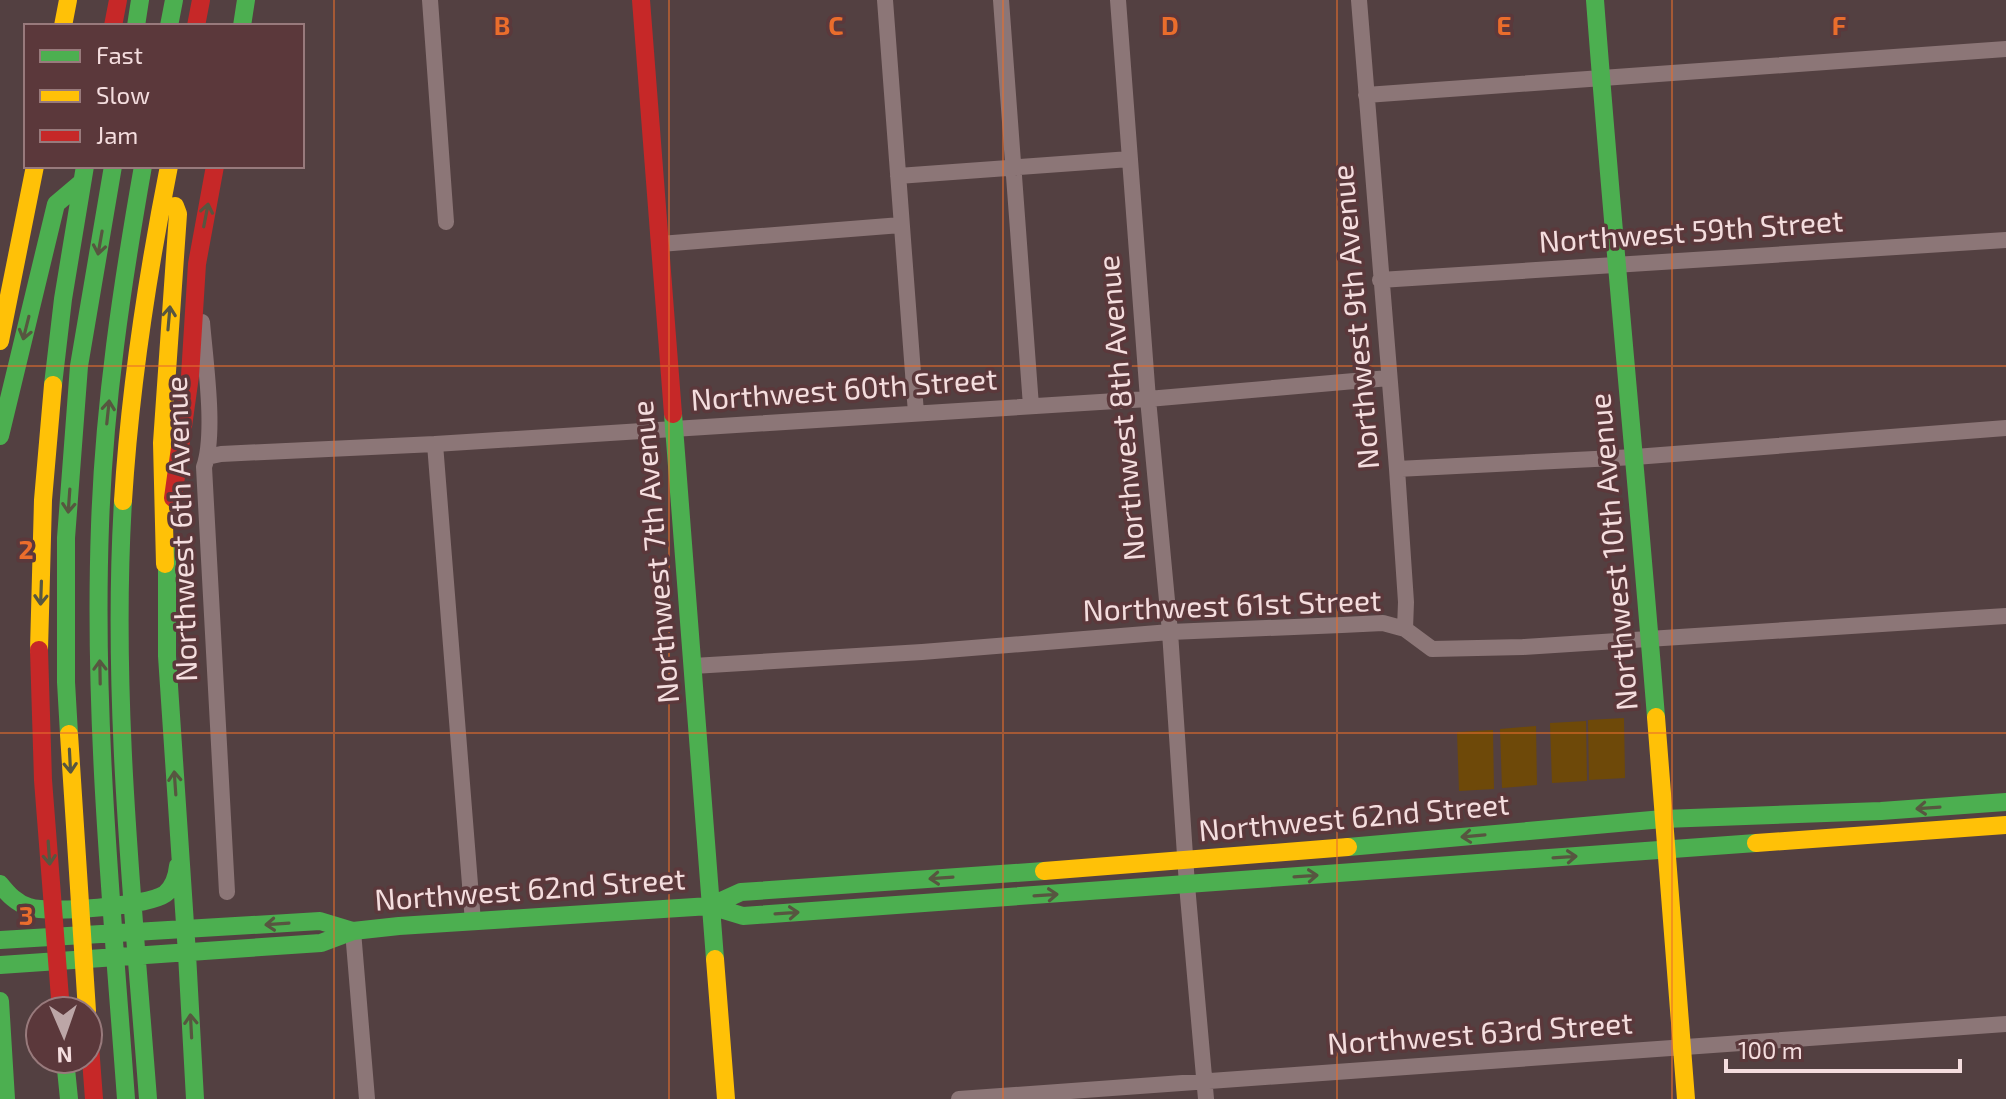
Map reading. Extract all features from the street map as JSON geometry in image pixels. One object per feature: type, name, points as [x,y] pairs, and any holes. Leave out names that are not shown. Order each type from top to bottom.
[{"type":"main road","points":[[113,24],[118,0]]},
{"type":"main road","points":[[136,24],[140,0]]},
{"type":"main road","points":[[169,24],[174,0]]},
{"type":"main road","points":[[196,24],[201,0]]},
{"type":"main road","points":[[242,24],[246,0]]},
{"type":"main road","name":"Northwest 7th Avenue","points":[[641,0],[726,1099]]},
{"type":"main road","name":"Northwest 10th Avenue","points":[[1595,0],[1686,1099]]},
{"type":"main road","points":[[0,341],[35,168]]},
{"type":"main road","points":[[86,995],[66,682],[66,538],[79,366],[113,168]]},
{"type":"main road","points":[[126,1099],[101,696],[100,525],[116,334],[143,168]]},
{"type":"main road","name":"Northwest 6th Avenue","points":[[197,264],[215,168]]},
{"type":"main road","points":[[0,436],[56,204],[84,174]]},
{"type":"main road","points":[[60,995],[40,703],[46,446],[55,348],[84,174]]},
{"type":"main road","points":[[167,175],[178,214],[162,443],[167,656],[195,1099]]},
{"type":"main road","points":[[148,1099],[121,662],[123,498],[137,354],[167,175]]},
{"type":"main road","points":[[165,564],[190,376],[197,264]]},
{"type":"main road","name":"Northwest 62nd Street","points":[[0,965],[321,943],[353,931],[710,906],[741,892],[1186,861],[1663,819],[1881,811],[2006,802]]},
{"type":"main road","name":"Northwest 62nd Street","points":[[710,906],[743,916],[2006,825]]},
{"type":"main road","points":[[0,884],[13,901],[29,909],[146,901],[163,896],[172,887],[179,861]]},
{"type":"main road","name":"Northwest 62nd Street","points":[[0,940],[320,921],[353,931]]},
{"type":"main road","points":[[0,1001],[6,1099]]},
{"type":"main road","points":[[67,1075],[69,1099]]},
{"type":"main road","points":[[92,1075],[94,1099]]},
{"type":"street","points":[[430,0],[446,222]]},
{"type":"street","points":[[885,0],[916,413]]},
{"type":"street","points":[[1001,0],[1031,406]]},
{"type":"street","name":"Northwest 8th Avenue","points":[[1118,0],[1206,1091]]},
{"type":"street","name":"Northwest 9th Avenue","points":[[1359,0],[1397,469],[1405,629]]},
{"type":"street","points":[[1366,95],[2006,49]]},
{"type":"street","points":[[898,176],[1130,159]]},
{"type":"street","points":[[660,244],[901,225]]},
{"type":"street","name":"Northwest 59th Street","points":[[1380,280],[2006,240]]},
{"type":"street","name":"Northwest 6th Avenue","points":[[197,264],[207,385],[207,457],[204,467],[227,892]]},
{"type":"street","name":"Northwest 60th Street","points":[[207,457],[1148,399],[1389,378]]},
{"type":"street","points":[[1397,469],[1635,457],[2006,428]]},
{"type":"street","points":[[435,444],[473,922]]},
{"type":"street","name":"Northwest 61st Street","points":[[693,666],[1170,632],[1383,623],[1405,629],[1432,649],[1523,647],[2006,616]]},
{"type":"street","points":[[353,931],[367,1099]]},
{"type":"street","name":"Northwest 63rd Street","points":[[959,1099],[1206,1091],[1682,1047],[2006,1024]]},
{"type":"shaded area","points":[[1624,718],[1625,778],[1589,780],[1588,720]]},
{"type":"shaded area","points":[[1586,721],[1587,781],[1552,783],[1550,723]]},
{"type":"shaded area","points":[[1536,726],[1537,785],[1502,788],[1500,729]]},
{"type":"shaded area","points":[[1493,730],[1494,789],[1459,791],[1457,732]]},
{"type":"traffic: fast","points":[[136,24],[140,0]]},
{"type":"traffic: fast","points":[[169,24],[174,0]]},
{"type":"traffic: fast","points":[[242,24],[246,0]]},
{"type":"traffic: fast","points":[[1595,0],[1656,717]]},
{"type":"traffic: fast","points":[[53,385],[63,299],[85,168]]},
{"type":"traffic: fast","points":[[69,734],[66,538],[79,366],[113,168]]},
{"type":"traffic: fast","points":[[126,1099],[101,741],[100,526],[110,390],[143,168]]},
{"type":"traffic: fast","points":[[0,436],[56,204],[82,182]]},
{"type":"traffic: fast","points":[[673,414],[715,959]]},
{"type":"traffic: fast","points":[[123,501],[120,651],[125,800],[148,1099]]},
{"type":"traffic: fast","points":[[167,548],[167,656],[187,954]]},
{"type":"traffic: fast","points":[[1348,847],[1663,819],[1881,811],[2006,802]]},
{"type":"traffic: fast","points":[[710,906],[743,916],[1756,843]]},
{"type":"traffic: fast","points":[[0,884],[13,898],[29,907],[56,910],[98,908],[139,902],[165,894],[171,888],[178,866]]},
{"type":"traffic: fast","points":[[0,965],[321,943],[353,931],[399,926],[710,906],[741,892],[1044,871]]},
{"type":"traffic: fast","points":[[0,940],[320,921],[353,931]]},
{"type":"traffic: fast","points":[[187,954],[195,1099]]},
{"type":"traffic: fast","points":[[0,1001],[6,1099]]},
{"type":"traffic: fast","points":[[67,1075],[69,1099]]},
{"type":"traffic: slow","points":[[63,24],[68,0]]},
{"type":"traffic: slow","points":[[0,341],[35,168]]},
{"type":"traffic: slow","points":[[123,501],[140,333],[169,168]]},
{"type":"traffic: slow","points":[[165,564],[162,443],[178,214],[175,206]]},
{"type":"traffic: slow","points":[[39,650],[43,500],[53,385]]},
{"type":"traffic: slow","points":[[1656,717],[1686,1099]]},
{"type":"traffic: slow","points":[[69,734],[86,995]]},
{"type":"traffic: slow","points":[[1756,843],[2006,825]]},
{"type":"traffic: slow","points":[[1044,871],[1348,847]]},
{"type":"traffic: slow","points":[[715,959],[726,1099]]},
{"type":"traffic: jam","points":[[113,24],[118,0]]},
{"type":"traffic: jam","points":[[196,24],[201,0]]},
{"type":"traffic: jam","points":[[641,0],[673,414]]},
{"type":"traffic: jam","points":[[173,498],[190,376],[197,264],[215,168]]},
{"type":"traffic: jam","points":[[39,650],[43,780],[60,995]]},
{"type":"traffic: jam","points":[[92,1075],[94,1099]]}]
